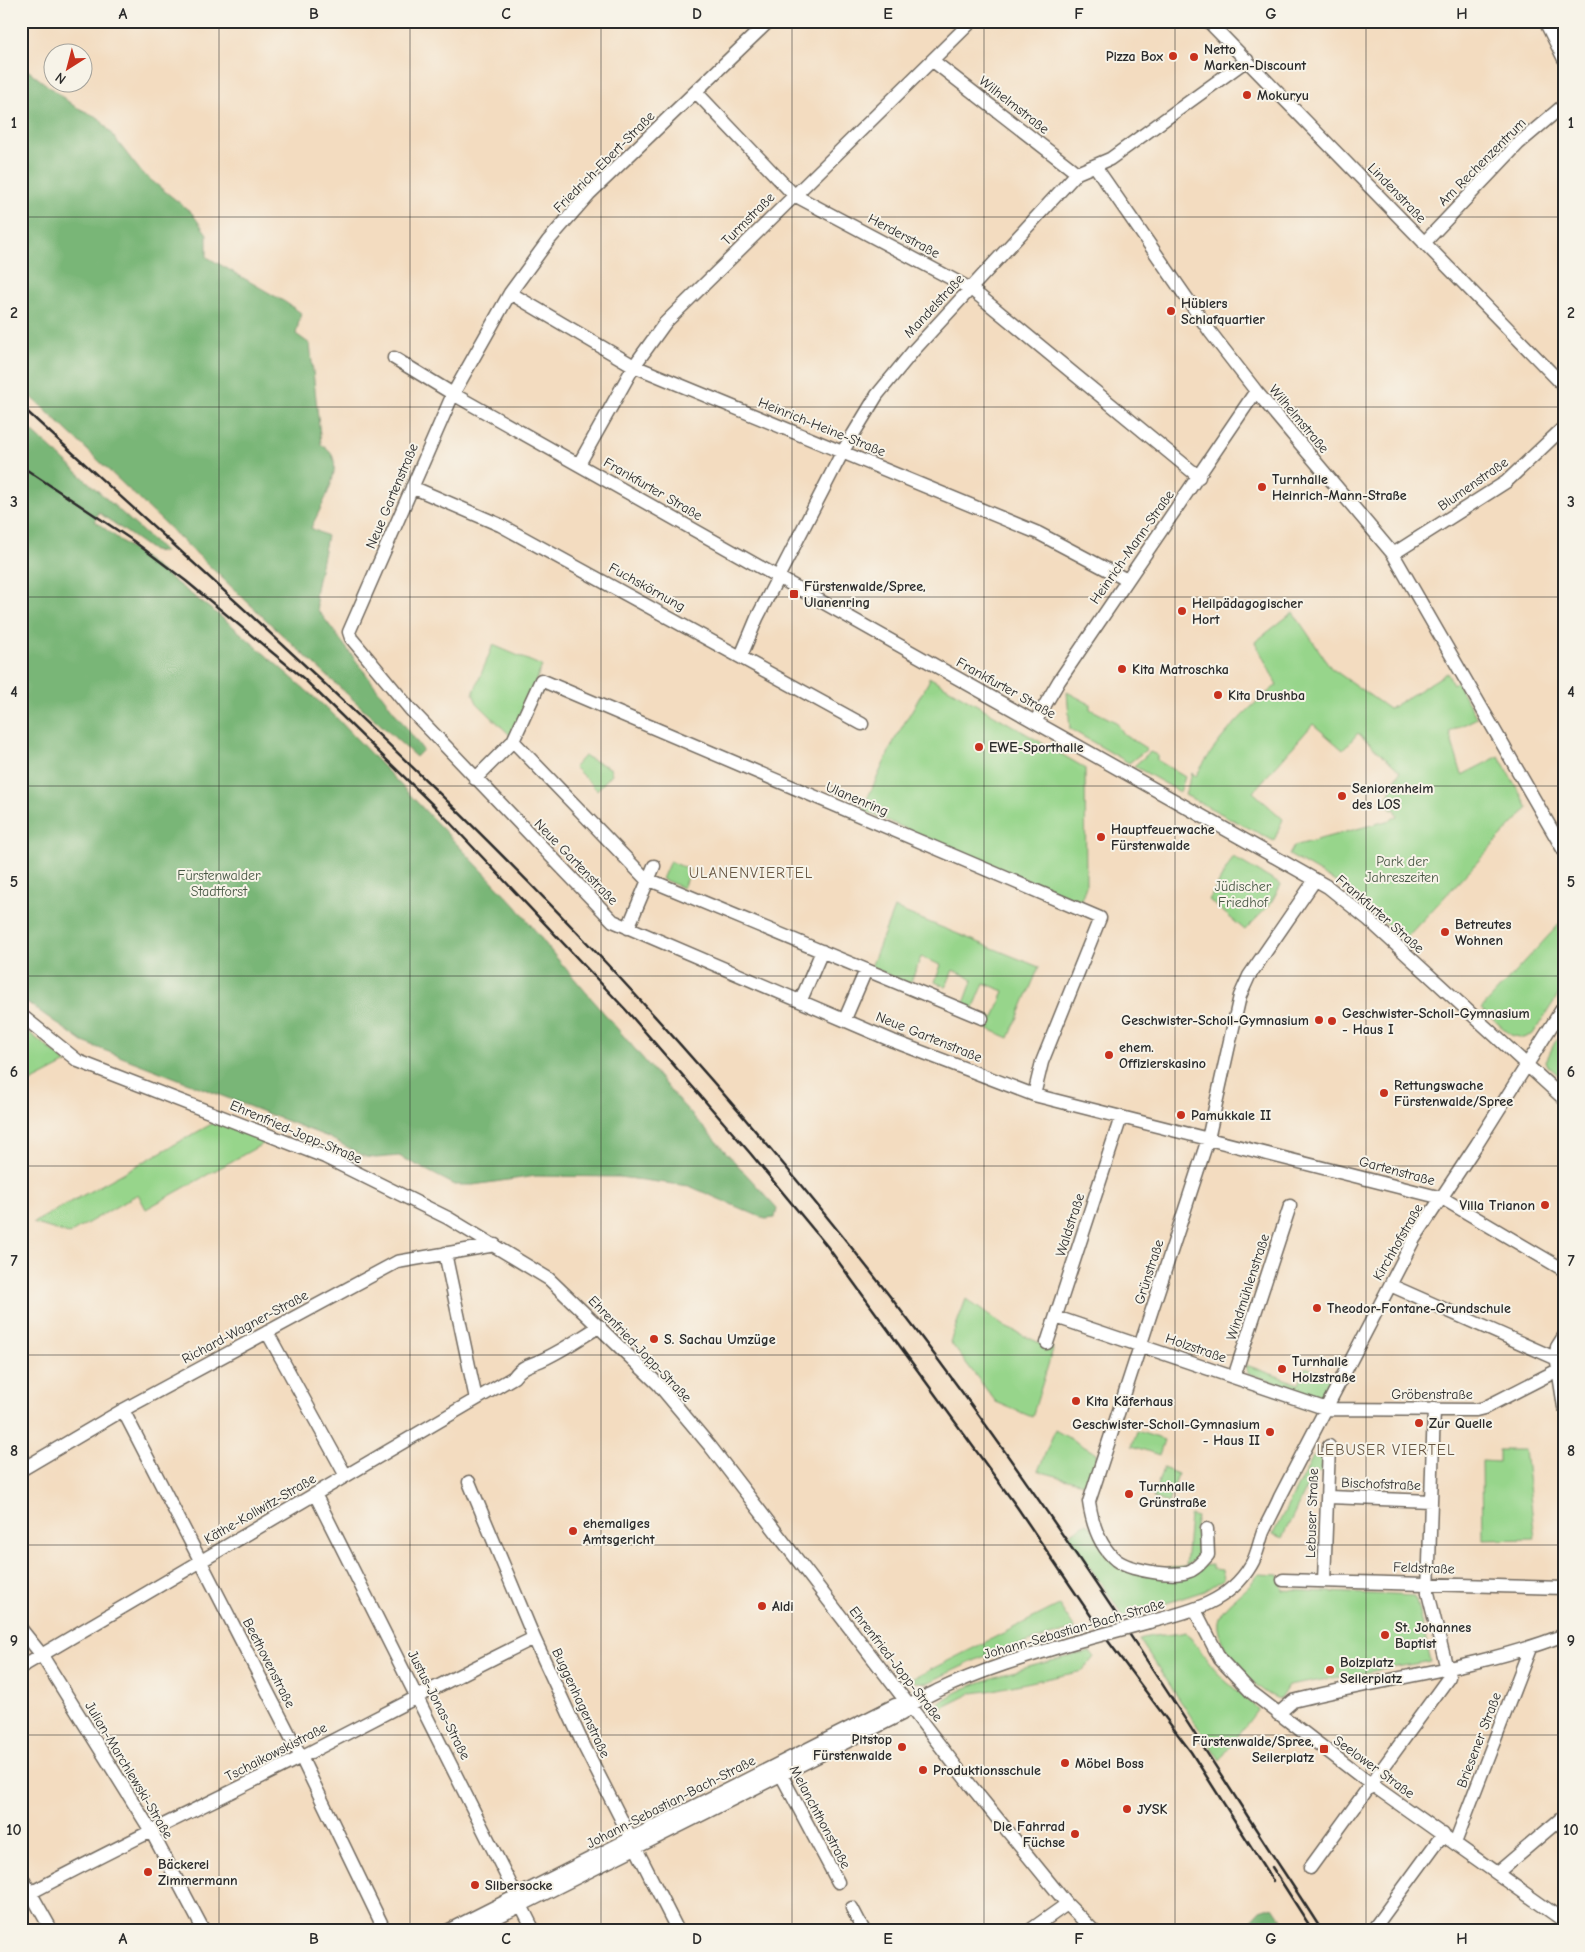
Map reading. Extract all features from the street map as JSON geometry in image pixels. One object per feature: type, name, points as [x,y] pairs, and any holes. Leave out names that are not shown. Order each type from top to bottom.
[{"type":"street","name":"Friedrich-Ebert-Straße","points":[[453,394],[510,293],[548,241],[589,194],[769,21]]},
{"type":"street","name":"Turmstraße","points":[[579,464],[634,366],[665,323],[972,21]]},
{"type":"street","points":[[1545,21],[1564,60]]},
{"type":"street","name":"Lindenstraße","points":[[1213,23],[1564,386]]},
{"type":"street","name":"Mandelstraße","points":[[741,656],[757,618],[842,451],[877,395],[914,350],[1077,173],[1110,159],[1247,60]]},
{"type":"street","name":"Wilhelmstraße","points":[[932,61],[1077,173]]},
{"type":"street","name":"Herderstraße","points":[[696,92],[794,195],[970,289],[1199,477]]},
{"type":"street","name":"Am Rechenzentrum","points":[[1424,243],[1518,144],[1564,105]]},
{"type":"street","name":"Wilhelmstraße","points":[[1095,166],[1208,329],[1256,391],[1393,554],[1564,851]]},
{"type":"street","name":"Heinrich-Heine-Straße","points":[[510,293],[634,366],[1038,533],[1127,580]]},
{"type":"street","name":"Frankfurter Straße","points":[[394,358],[453,394],[1328,887],[1369,920],[1526,1065],[1562,1094]]},
{"type":"street","name":"Heinrich-Mann-Straße","points":[[1035,722],[1059,681],[1256,391]]},
{"type":"street","name":"Neue Gartenstraße","points":[[453,394],[350,635],[410,709],[613,921],[932,1056],[1034,1095],[1208,1139]]},
{"type":"street","name":"Blumenstraße","points":[[1393,554],[1506,482],[1564,427]]},
{"type":"street","name":"Fuchskörnung","points":[[412,488],[497,523],[862,724]]},
{"type":"street","name":"Ulanenring","points":[[475,779],[513,741],[541,680],[1100,918],[1042,1062],[1034,1095]]},
{"type":"street","points":[[513,741],[649,879],[982,1018]]},
{"type":"street","points":[[628,928],[654,866]]},
{"type":"street","name":"Grünstraße","points":[[1208,1529],[1208,1555],[1199,1565],[1187,1572],[1158,1572],[1133,1569],[1116,1560],[1101,1540],[1092,1521],[1089,1502],[1208,1139],[1236,1010],[1244,984],[1315,880]]},
{"type":"street","points":[[801,1000],[822,951]]},
{"type":"street","points":[[845,1019],[866,970]]},
{"type":"street","name":"Kirchhofstraße","points":[[1194,1610],[1214,1602],[1230,1591],[1252,1564],[1268,1523],[1414,1240],[1564,1006]]},
{"type":"street","name":"Ehrenfried-Jopp-Straße","points":[[21,1015],[78,1061],[325,1158],[448,1218],[548,1279],[600,1326],[658,1384],[710,1446],[908,1706],[1067,1904],[1094,1931]]},
{"type":"street","name":"Waldstraße","points":[[1047,1342],[1122,1117]]},
{"type":"street","name":"Gartenstraße","points":[[1208,1139],[1442,1198],[1564,1270]]},
{"type":"street","name":"Windmühlenstraße","points":[[1234,1377],[1290,1206]]},
{"type":"street","name":"Richard-Wagner-Straße","points":[[21,1470],[123,1410],[397,1262],[495,1245]]},
{"type":"street","points":[[445,1253],[476,1399]]},
{"type":"street","points":[[1390,1285],[1558,1364]]},
{"type":"street","name":"Holzstraße","points":[[1056,1317],[1327,1409]]},
{"type":"street","name":"Käthe-Kollwitz-Straße","points":[[21,1667],[514,1377],[530,1363],[544,1359],[600,1326]]},
{"type":"street","points":[[267,1332],[346,1476]]},
{"type":"street","points":[[1564,1336],[1557,1347],[1564,1407]]},
{"type":"street","name":"Gröbenstraße","points":[[1327,1409],[1476,1410],[1484,1408],[1558,1364]]},
{"type":"street","points":[[1310,1868],[1449,1677],[1428,1593],[1434,1409]]},
{"type":"street","name":"Beethovenstraße","points":[[123,1410],[300,1757],[386,1931]]},
{"type":"street","name":"Lebuser Straße","points":[[1324,1580],[1329,1446]]},
{"type":"street","name":"Buggenhagenstraße","points":[[469,1482],[534,1638],[582,1742],[678,1931]]},
{"type":"street","name":"Justus-Jonas-Straße","points":[[315,1494],[418,1695],[534,1931]]},
{"type":"street","name":"Bischofstraße","points":[[1328,1497],[1431,1501]]},
{"type":"street","name":"Feldstraße","points":[[1283,1580],[1564,1588]]},
{"type":"street","name":"Johann-Sebastian-Bach-Straße","points":[[447,1931],[519,1900],[779,1770],[895,1704],[908,1706],[960,1680],[1011,1660],[1194,1610]]},
{"type":"street","name":"Seelower Straße","points":[[1194,1610],[1220,1659],[1251,1692],[1372,1784],[1564,1921]]},
{"type":"street","name":"Julian-Marchlewski-Straße","points":[[21,1628],[41,1654],[151,1831],[204,1931]]},
{"type":"street","points":[[1278,1714],[1293,1701],[1447,1669],[1530,1648],[1564,1635]]},
{"type":"street","name":"Tschaikowskistraße","points":[[26,1895],[300,1757],[418,1695],[534,1638]]},
{"type":"street","name":"Briesener Straße","points":[[1455,1843],[1530,1648]]},
{"type":"street","name":"Melanchthonstraße","points":[[779,1770],[838,1882]]},
{"type":"street","points":[[1497,1874],[1564,1816]]},
{"type":"street","points":[[1372,1931],[1443,1834]]},
{"type":"street","points":[[21,1876],[26,1895],[52,1931]]},
{"type":"street","name":"Johann-Sebastian-Bach-Straße","points":[[470,1931],[519,1900]]},
{"type":"street","points":[[1029,1931],[1067,1904]]},
{"type":"street","points":[[852,1908],[864,1931]]},
{"type":"green space","points":[[21,65],[42,81],[42,92],[56,92],[74,106],[99,118],[142,173],[191,212],[207,234],[207,257],[301,313],[296,334],[310,344],[321,444],[331,454],[334,463],[332,481],[311,528],[327,536],[315,594],[318,610],[423,750],[416,757],[278,631],[21,387]]},
{"type":"green space","name":"Fürstenwalder Stadtforst","points":[[21,421],[165,552],[153,551],[98,512],[95,521],[229,623],[331,712],[516,906],[555,956],[682,1104],[777,1208],[775,1218],[765,1219],[689,1186],[619,1177],[536,1176],[473,1185],[455,1185],[399,1156],[366,1157],[328,1137],[83,1042],[21,998]]},
{"type":"green space","name":"Park der Jahreszeiten","points":[[1293,612],[1331,668],[1389,709],[1447,673],[1453,684],[1456,682],[1477,718],[1449,732],[1462,775],[1499,756],[1528,808],[1404,940],[1346,888],[1289,855],[1294,846],[1390,820],[1398,816],[1395,809],[1392,810],[1384,803],[1400,771],[1358,733],[1343,750],[1313,724],[1253,792],[1283,819],[1274,841],[1185,795],[1192,773],[1196,776],[1232,726],[1277,685],[1255,642]]},
{"type":"green space","points":[[493,645],[542,666],[512,737],[477,703],[473,694]]},
{"type":"green space","points":[[929,677],[1085,768],[1086,886],[1080,902],[862,810],[895,739],[929,681]]},
{"type":"green space","points":[[1067,692],[1090,704],[1090,709],[1116,722],[1124,734],[1147,749],[1129,763],[1070,729]]},
{"type":"green space","points":[[1150,752],[1157,755],[1157,760],[1185,777],[1180,792],[1134,766]]},
{"type":"green space","points":[[584,756],[610,768],[612,774],[597,790],[574,767]]},
{"type":"green space","name":"Jüdischer Friedhof","points":[[1233,857],[1281,885],[1269,906],[1245,930],[1209,900]]},
{"type":"green space","points":[[670,861],[690,870],[683,888],[662,879]]},
{"type":"green space","points":[[894,908],[1039,967],[1009,1038],[984,1027],[988,1016],[994,1018],[1004,991],[984,983],[973,1010],[963,1006],[973,979],[953,970],[946,987],[935,982],[941,965],[921,957],[910,984],[871,967]]},
{"type":"green space","points":[[1564,919],[1564,986],[1533,1034],[1523,1038],[1511,1035],[1481,1009]]},
{"type":"green space","points":[[21,1026],[67,1063],[21,1087]]},
{"type":"green space","points":[[1564,1033],[1564,1080],[1548,1066],[1546,1061],[1555,1042]]},
{"type":"green space","points":[[217,1121],[268,1141],[146,1209],[138,1194],[69,1234],[33,1223]]},
{"type":"green space","points":[[966,1299],[1005,1327],[1053,1349],[1032,1417],[996,1402],[950,1342]]},
{"type":"green space","points":[[1246,1365],[1299,1384],[1306,1367],[1331,1377],[1319,1399],[1248,1373]]},
{"type":"green space","points":[[1055,1430],[1097,1454],[1086,1484],[1038,1471]]},
{"type":"green space","points":[[1137,1431],[1164,1440],[1159,1455],[1132,1446]]},
{"type":"green space","points":[[1499,1450],[1525,1450],[1535,1539],[1483,1540],[1482,1461],[1499,1462]]},
{"type":"green space","points":[[1318,1455],[1322,1458],[1321,1473],[1314,1473],[1282,1538],[1273,1534],[1313,1457]]},
{"type":"green space","points":[[1163,1468],[1178,1474],[1169,1503],[1153,1498]]},
{"type":"green space","points":[[1190,1515],[1197,1517],[1194,1530],[1203,1544],[1198,1557],[1186,1566]]},
{"type":"green space","points":[[1087,1523],[1130,1571],[1212,1565],[1212,1569],[1222,1570],[1223,1579],[1204,1591],[1124,1617],[1068,1535]]},
{"type":"green space","points":[[1258,1574],[1279,1575],[1283,1590],[1415,1596],[1431,1661],[1288,1686],[1280,1699],[1271,1695],[1248,1678],[1228,1652],[1221,1639],[1218,1627],[1222,1611],[1249,1586]]},
{"type":"green space","points":[[1059,1605],[1075,1629],[980,1658],[927,1683],[908,1681]]},
{"type":"green space","points":[[1186,1632],[1221,1677],[1258,1709],[1220,1760],[1139,1639]]},
{"type":"green space","points":[[1090,1652],[1094,1657],[1083,1671],[972,1693],[936,1711],[935,1708],[945,1699],[983,1681],[1032,1666]]},
{"type":"green space","points":[[1273,1906],[1290,1931],[1249,1931],[1245,1927],[1261,1910]]},
{"type":"railway","points":[[21,406],[320,679],[466,819],[607,964],[746,1120],[835,1227],[921,1336],[999,1444],[1142,1653],[1322,1931]]},
{"type":"railway","points":[[21,466],[132,540],[186,581],[303,678],[438,810],[626,1010],[750,1153],[827,1246],[1017,1507],[1108,1641],[1191,1752],[1273,1881]]},
{"type":"railway","points":[[1272,1867],[1313,1931]]},
{"type":"place","name":"Pizza Box","points":[[1173,56]]},
{"type":"place","name":"Netto Marken-Discount","points":[[1194,57]]},
{"type":"place","name":"Mokuryu","points":[[1247,95]]},
{"type":"place","name":"Hüblers Schlafquartier","points":[[1171,311]]},
{"type":"place","name":"Turnhalle Heinrich-Mann-Straße","points":[[1262,487]]},
{"type":"place","name":"Fürstenwalde/Spree, Ulanenring","points":[[794,594]]},
{"type":"place","name":"Heilpädagogischer Hort","points":[[1182,611]]},
{"type":"place","name":"Kita Matroschka","points":[[1122,669]]},
{"type":"place","name":"Kita Drushba","points":[[1218,695]]},
{"type":"place","name":"EWE-Sporthalle","points":[[979,747]]},
{"type":"place","name":"Seniorenheim des LOS","points":[[1342,796]]},
{"type":"place","name":"Hauptfeuerwache Fürstenwalde","points":[[1101,837]]},
{"type":"place","name":"Betreutes Wohnen","points":[[1445,932]]},
{"type":"place","name":"Geschwister-Scholl-Gymnasium","points":[[1319,1020]]},
{"type":"place","name":"Geschwister-Scholl-Gymnasium - Haus I","points":[[1332,1021]]},
{"type":"place","name":"ehem. Offizierskasino","points":[[1109,1055]]},
{"type":"place","name":"Rettungswache Fürstenwalde/Spree","points":[[1384,1093]]},
{"type":"place","name":"Pamukkale II","points":[[1181,1115]]},
{"type":"place","name":"Villa Trianon","points":[[1545,1205]]},
{"type":"place","name":"Theodor-Fontane-Grundschule","points":[[1317,1308]]},
{"type":"place","name":"S. Sachau Umzüge","points":[[654,1339]]},
{"type":"place","name":"Turnhalle Holzstraße","points":[[1282,1369]]},
{"type":"place","name":"Kita Käferhaus","points":[[1076,1401]]},
{"type":"place","name":"Zur Quelle","points":[[1419,1423]]},
{"type":"place","name":"Geschwister-Scholl-Gymnasium - Haus II","points":[[1270,1432]]},
{"type":"place","name":"Turnhalle Grünstraße","points":[[1129,1494]]},
{"type":"place","name":"ehemaliges Amtsgericht","points":[[573,1531]]},
{"type":"place","name":"Aldi","points":[[762,1606]]},
{"type":"place","name":"St. Johannes Baptist","points":[[1385,1635]]},
{"type":"place","name":"Bolzplatz Seilerplatz","points":[[1330,1670]]},
{"type":"place","name":"Pitstop Fürstenwalde","points":[[902,1747]]},
{"type":"place","name":"Fürstenwalde/Spree, Seilerplatz","points":[[1324,1749]]},
{"type":"place","name":"Möbel Boss","points":[[1065,1763]]},
{"type":"place","name":"Produktionsschule","points":[[923,1770]]},
{"type":"place","name":"JYSK","points":[[1127,1809]]},
{"type":"place","name":"Die Fahrrad Füchse","points":[[1075,1834]]},
{"type":"place","name":"Bäckerei Zimmermann","points":[[148,1872]]},
{"type":"place","name":"Silbersocke","points":[[475,1885]]},
{"type":"district","name":"ULANENVIERTEL","points":[[751,873]]},
{"type":"district","name":"LEBUSER VIERTEL","points":[[1386,1450]]}]
